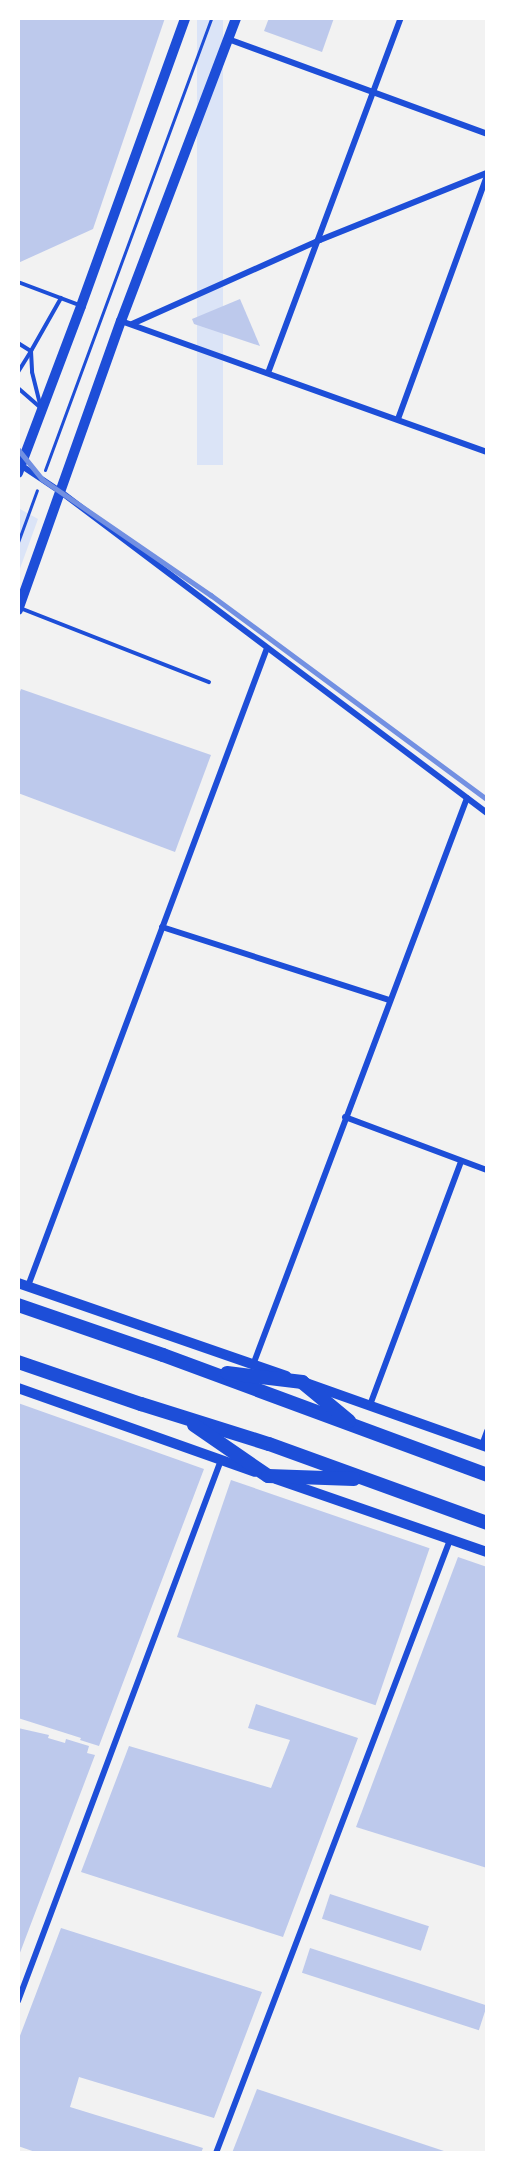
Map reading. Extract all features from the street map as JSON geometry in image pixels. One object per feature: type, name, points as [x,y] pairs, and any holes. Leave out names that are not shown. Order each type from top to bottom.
[{"type":"highway","points":[[18,1305],[206,1370],[487,1475]]},
{"type":"highway","points":[[18,1362],[269,1444],[487,1523]]},
{"type":"highway","points":[[206,1370],[302,1382],[358,1428]]},
{"type":"highway","points":[[185,1418],[268,1476],[368,1479]]},
{"type":"main road","points":[[19,468],[81,306],[185,18]]},
{"type":"main road","points":[[18,609],[126,323],[236,18]]},
{"type":"main road","points":[[23,1285],[484,1446]]},
{"type":"main road","points":[[18,1388],[487,1552]]},
{"type":"street","points":[[268,373],[320,240],[400,18]]},
{"type":"street","points":[[228,39],[487,134]]},
{"type":"street","points":[[126,323],[320,240],[487,174]]},
{"type":"street","points":[[398,419],[487,174]]},
{"type":"street","points":[[126,323],[487,452]]},
{"type":"street","points":[[19,468],[61,492],[487,813]]},
{"type":"street","points":[[23,1285],[267,648]]},
{"type":"street","points":[[253,1365],[467,798]]},
{"type":"street","points":[[162,927],[390,1000]]},
{"type":"street","points":[[345,1117],[487,1170]]},
{"type":"street","points":[[370,1406],[461,1161]]},
{"type":"street","points":[[484,1446],[487,1431]]},
{"type":"street","points":[[18,2001],[221,1460]]},
{"type":"street","points":[[216,2153],[450,1540]]},
{"type":"lane","points":[[18,282],[81,306]]},
{"type":"lane","points":[[18,372],[61,298]]},
{"type":"lane","points":[[18,343],[31,351]]},
{"type":"lane","points":[[31,351],[33,372],[42,409]]},
{"type":"lane","points":[[18,388],[42,409]]},
{"type":"lane","points":[[18,609],[209,682]]},
{"type":"path","points":[[50,455],[211,18]]},
{"type":"path","points":[[18,542],[38,487]]},
{"type":"shaded area","points":[[197,18],[223,18],[223,465],[197,465]]},
{"type":"shaded area","points":[[20,509],[38,519],[18,574],[18,514]]},
{"type":"building","points":[[18,18],[165,18],[93,229],[18,263]]},
{"type":"building","points":[[269,18],[334,18],[322,52],[264,31]]},
{"type":"building","points":[[240,299],[260,346],[194,324],[192,319]]},
{"type":"building","points":[[21,689],[211,755],[175,852],[18,793],[18,697]]},
{"type":"building","points":[[18,1403],[204,1469],[99,1746],[18,1718]]},
{"type":"building","points":[[231,1480],[430,1548],[376,1705],[177,1637]]},
{"type":"building","points":[[458,1557],[487,1567],[487,1868],[356,1827]]},
{"type":"building","points":[[256,1704],[358,1738],[283,1937],[81,1872],[129,1746],[271,1788],[290,1740],[248,1728]]},
{"type":"building","points":[[18,1728],[49,1735],[48,1738],[65,1743],[66,1739],[89,1746],[87,1753],[95,1755],[18,1958]]},
{"type":"building","points":[[330,1894],[429,1926],[421,1951],[322,1919]]},
{"type":"building","points":[[61,1928],[262,1992],[214,2118],[79,2077],[70,2107],[203,2148],[201,2153],[38,2153],[18,2146],[18,2041]]},
{"type":"building","points":[[310,1948],[487,2005],[479,2030],[302,1973]]},
{"type":"building","points":[[257,2089],[450,2153],[232,2153]]},
{"type":"railway","points":[[18,449],[42,479],[211,595],[487,799]]}]
